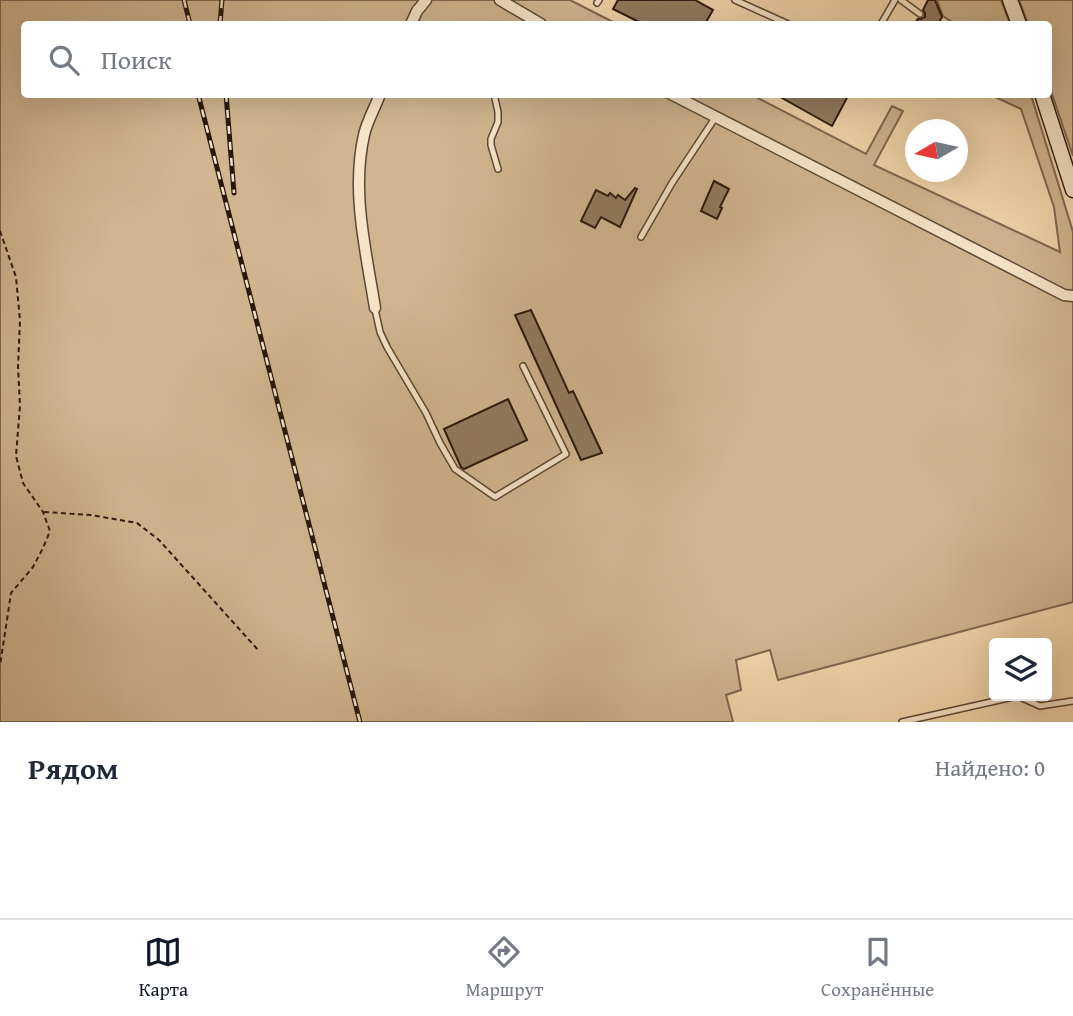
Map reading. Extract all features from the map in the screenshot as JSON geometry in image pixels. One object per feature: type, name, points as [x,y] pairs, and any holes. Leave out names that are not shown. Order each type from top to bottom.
[{"type":"main road","points":[[1010,0],[1018,21]]},
{"type":"main road","points":[[1043,98],[1073,190]]},
{"type":"street","points":[[413,21],[426,0]]},
{"type":"street","points":[[500,0],[531,21]]},
{"type":"street","points":[[375,308],[358,182],[364,134],[378,98]]},
{"type":"street","points":[[678,98],[1064,295],[1073,296]]},
{"type":"lane","points":[[735,0],[781,21]]},
{"type":"lane","points":[[883,21],[895,0]]},
{"type":"lane","points":[[901,0],[920,15]]},
{"type":"lane","points":[[495,98],[498,122],[491,145],[498,169]]},
{"type":"lane","points":[[641,237],[672,183],[715,118]]},
{"type":"lane","points":[[375,308],[380,332],[387,347],[455,469],[495,497],[566,454],[523,366]]},
{"type":"lane","points":[[902,722],[1018,696],[1040,706],[1073,701]]},
{"type":"path","points":[[0,231],[16,276],[20,321],[20,406],[16,456],[23,483],[43,512],[50,531],[33,567],[11,593],[0,666]]},
{"type":"path","points":[[43,512],[90,515],[137,523],[159,540],[258,651]]},
{"type":"shaded area","points":[[0,0],[570,0],[611,21],[21,21],[21,98],[758,98],[866,154],[892,106],[903,111],[874,165],[905,180],[905,182],[910,182],[1060,252],[1054,207],[1021,109],[997,98],[1032,98],[1073,232],[1073,602],[778,680],[770,650],[736,660],[741,690],[726,695],[733,722],[0,722]]},
{"type":"shaded area","points":[[937,0],[1001,0],[1009,21],[950,21],[943,16]]},
{"type":"shaded area","points":[[1019,0],[1073,0],[1073,156],[1052,94],[1052,21],[1027,21]]},
{"type":"building","points":[[618,0],[695,0],[713,10],[707,21],[637,21],[613,9]]},
{"type":"building","points":[[928,0],[935,0],[942,17],[940,21],[916,21],[925,17],[923,10]]},
{"type":"building","points":[[782,98],[847,98],[832,126]]},
{"type":"building","points":[[714,181],[729,189],[717,219],[701,211]]},
{"type":"building","points":[[637,189],[620,227],[601,217],[595,228],[581,221],[596,190],[608,196],[610,193],[616,198],[618,195],[625,200]]},
{"type":"building","points":[[531,310],[569,393],[573,391],[602,453],[581,460],[515,315]]},
{"type":"building","points":[[508,399],[527,440],[464,469],[444,429]]},
{"type":"railway","points":[[184,0],[189,21]]},
{"type":"railway","points":[[220,21],[222,0]]},
{"type":"railway","points":[[199,98],[360,722]]},
{"type":"railway","points":[[226,98],[234,193]]}]
